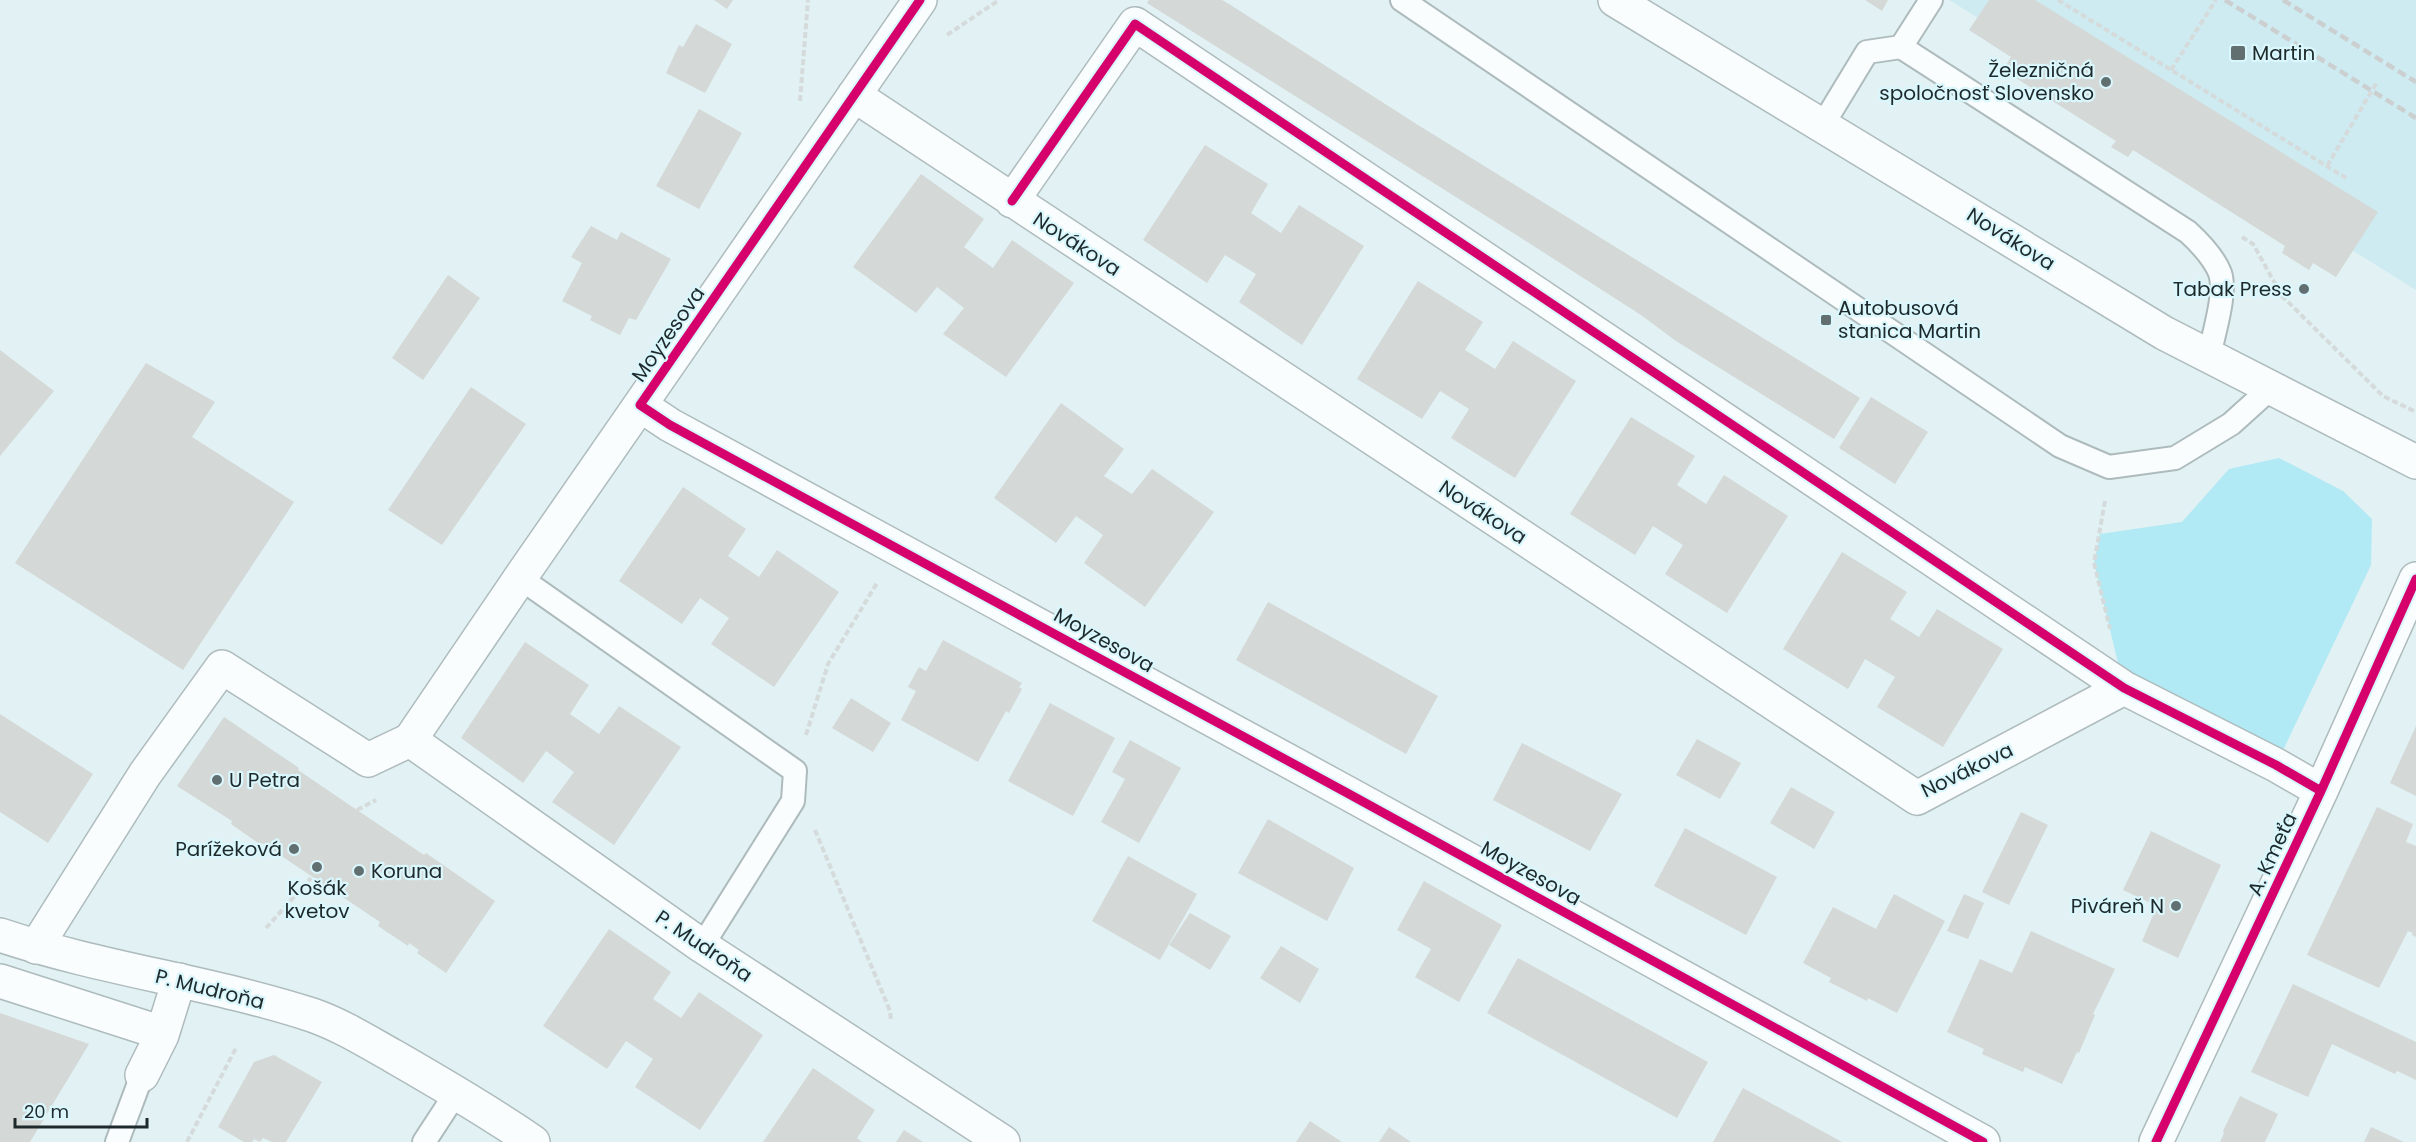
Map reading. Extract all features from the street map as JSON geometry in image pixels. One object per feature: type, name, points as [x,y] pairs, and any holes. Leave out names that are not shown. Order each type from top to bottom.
[{"type":"street","name":"Moyzesova","points":[[410,740],[920,0]]},
{"type":"street","name":"Novákova","points":[[1615,0],[2164,333],[2416,462]]},
{"type":"street","points":[[1011,201],[1136,24],[2124,688],[2266,760],[2321,791]]},
{"type":"street","name":"Novákova","points":[[854,95],[1011,201],[1917,798],[2124,688]]},
{"type":"street","name":"Moyzesova","points":[[640,405],[680,430],[1983,1142]]},
{"type":"street","name":"A. Kmeťa","points":[[2156,1142],[2321,791],[2416,579]]},
{"type":"street","points":[[36,947],[145,774],[222,667],[368,760],[410,740]]},
{"type":"street","name":"P. Mudroňa","points":[[410,740],[702,946],[1004,1142]]},
{"type":"street","name":"P. Mudroňa","points":[[0,935],[36,947],[178,980],[314,1016],[361,1038],[533,1142]]},
{"type":"street","points":[[142,1075],[162,1033],[178,980]]},
{"type":"street","points":[[0,981],[162,1033]]},
{"type":"lane","points":[[1402,0],[2060,446],[2109,467],[2175,458],[2231,424],[2272,387]]},
{"type":"lane","points":[[1901,47],[1931,0]]},
{"type":"lane","points":[[1822,126],[1867,52],[1901,47],[2188,232],[2202,244],[2220,273],[2222,288],[2209,357]]},
{"type":"lane","points":[[520,578],[795,771],[793,801],[702,946]]},
{"type":"lane","points":[[117,1142],[142,1075]]},
{"type":"lane","points":[[424,1142],[456,1094]]},
{"type":"path","points":[[800,103],[808,0]]},
{"type":"path","points":[[943,38],[999,0]]},
{"type":"path","points":[[2058,0],[2346,178]]},
{"type":"path","points":[[2171,70],[2216,0]]},
{"type":"path","points":[[2327,166],[2377,82]]},
{"type":"path","points":[[2383,396],[2416,412]]},
{"type":"path","points":[[2103,518],[2094,564],[2124,688]]},
{"type":"path","points":[[795,771],[828,664],[882,575]]},
{"type":"path","points":[[793,801],[810,819],[890,1011],[895,1072]]},
{"type":"path","points":[[266,928],[311,878]]},
{"type":"path","points":[[188,1142],[236,1048]]},
{"type":"shaded area","points":[[1949,0],[2416,0],[2416,290],[2041,56]]},
{"type":"shaded area","points":[[2279,458],[2343,491],[2372,519],[2371,565],[2276,765],[2124,688],[2094,563],[2100,534],[2182,522],[2229,469]]},
{"type":"building","points":[[714,0],[733,0],[727,9]]},
{"type":"building","points":[[1149,0],[1222,0],[1418,125],[1860,398],[1834,439],[1676,341],[1641,315],[1518,236],[1147,3]]},
{"type":"building","points":[[1865,0],[1888,0],[1882,11]]},
{"type":"building","points":[[1989,0],[2035,0],[2378,212],[2336,277],[2313,263],[2309,270],[2282,253],[2285,246],[2133,150],[2128,157],[2111,147],[2116,141],[2003,70],[2011,57],[1969,30]]},
{"type":"building","points":[[696,24],[732,44],[705,93],[666,73],[679,45],[683,47]]},
{"type":"building","points":[[699,109],[742,133],[699,209],[656,186]]},
{"type":"building","points":[[1205,145],[1268,184],[1251,213],[1281,233],[1299,205],[1364,246],[1302,345],[1239,302],[1256,274],[1225,255],[1207,283],[1143,240]]},
{"type":"building","points":[[921,174],[984,219],[964,247],[993,268],[1012,240],[1074,283],[1006,377],[943,334],[964,308],[937,287],[916,313],[853,267]]},
{"type":"building","points":[[591,226],[617,240],[621,232],[671,259],[636,320],[629,318],[620,335],[590,320],[592,316],[562,301],[582,263],[571,257]]},
{"type":"building","points":[[448,275],[480,298],[423,380],[392,358]]},
{"type":"building","points":[[1418,281],[1483,322],[1465,350],[1495,369],[1513,341],[1576,381],[1515,478],[1451,438],[1469,409],[1440,391],[1422,419],[1357,379]]},
{"type":"building","points":[[0,350],[54,391],[0,456]]},
{"type":"building","points":[[146,363],[215,402],[192,437],[294,502],[183,670],[15,563]]},
{"type":"building","points":[[471,387],[526,424],[442,545],[388,510]]},
{"type":"building","points":[[1871,397],[1928,432],[1895,484],[1839,448]]},
{"type":"building","points":[[1061,403],[1124,449],[1104,476],[1132,494],[1152,469],[1214,512],[1145,607],[1084,563],[1103,535],[1076,516],[1056,543],[994,498]]},
{"type":"building","points":[[1631,417],[1695,456],[1677,485],[1706,504],[1724,475],[1788,516],[1727,613],[1665,574],[1683,545],[1653,526],[1635,555],[1570,514]]},
{"type":"building","points":[[683,487],[746,529],[728,556],[759,577],[777,550],[839,592],[774,687],[711,644],[729,618],[700,598],[682,624],[619,581]]},
{"type":"building","points":[[1842,552],[1907,592],[1890,619],[1919,637],[1937,609],[2003,649],[1943,747],[1877,707],[1895,677],[1865,659],[1848,689],[1783,649]]},
{"type":"building","points":[[1268,602],[1438,696],[1406,754],[1236,660]]},
{"type":"building","points":[[943,640],[1022,683],[1019,687],[1022,689],[1009,713],[1006,711],[978,762],[901,720],[916,691],[908,687],[919,667],[926,671]]},
{"type":"building","points":[[525,642],[589,685],[570,714],[599,734],[619,706],[681,747],[614,845],[552,802],[574,772],[546,751],[523,783],[461,738]]},
{"type":"building","points":[[851,698],[891,723],[873,752],[832,728]]},
{"type":"building","points":[[1050,703],[1115,738],[1073,816],[1008,781]]},
{"type":"building","points":[[0,714],[93,774],[48,843],[0,812]]},
{"type":"building","points":[[224,717],[299,768],[298,770],[495,901],[446,973],[417,953],[419,950],[409,943],[408,946],[378,926],[380,922],[262,843],[261,845],[231,824],[232,821],[177,786]]},
{"type":"building","points":[[2416,726],[2416,796],[2390,783]]},
{"type":"building","points":[[1697,739],[1741,763],[1720,799],[1676,775]]},
{"type":"building","points":[[1130,740],[1181,768],[1139,843],[1101,822],[1125,779],[1112,772]]},
{"type":"building","points":[[1522,743],[1622,794],[1590,851],[1493,800]]},
{"type":"building","points":[[1791,787],[1835,812],[1814,849],[1770,823]]},
{"type":"building","points":[[2377,807],[2413,824],[2406,842],[2416,846],[2416,937],[2408,931],[2379,988],[2307,955]]},
{"type":"building","points":[[2021,812],[2048,825],[2009,905],[1982,892]]},
{"type":"building","points":[[1268,819],[1354,868],[1327,921],[1238,873]]},
{"type":"building","points":[[1685,828],[1777,877],[1746,935],[1654,886]]},
{"type":"building","points":[[2151,831],[2221,865],[2178,958],[2142,941],[2157,906],[2123,890]]},
{"type":"building","points":[[1128,856],[1197,894],[1160,960],[1092,921]]},
{"type":"building","points":[[1424,881],[1502,925],[1459,1002],[1415,977],[1431,949],[1397,930]]},
{"type":"building","points":[[1894,894],[1945,921],[1897,1013],[1829,982],[1831,978],[1803,963],[1833,907],[1876,929]]},
{"type":"building","points":[[1964,894],[1984,903],[1968,939],[1947,931]]},
{"type":"building","points":[[1190,913],[1231,936],[1210,970],[1169,945]]},
{"type":"building","points":[[609,929],[671,972],[653,999],[681,1018],[699,992],[763,1035],[700,1130],[635,1087],[653,1059],[626,1041],[607,1069],[543,1026]]},
{"type":"building","points":[[2031,931],[2115,969],[2093,1014],[2095,1015],[2079,1053],[2077,1052],[2062,1084],[2025,1067],[2023,1072],[1982,1054],[1984,1049],[1947,1032],[1980,959],[2012,973]]},
{"type":"building","points":[[1281,946],[1319,969],[1300,1003],[1260,978]]},
{"type":"building","points":[[1518,958],[1708,1062],[1677,1118],[1487,1013]]},
{"type":"building","points":[[2293,984],[2416,1042],[2416,1080],[2397,1071],[2395,1074],[2332,1044],[2308,1097],[2251,1072]]},
{"type":"building","points":[[0,1013],[89,1044],[30,1142],[0,1142]]},
{"type":"building","points":[[274,1055],[322,1082],[286,1142],[272,1142],[263,1138],[260,1142],[254,1139],[252,1142],[244,1142],[218,1127],[254,1062]]},
{"type":"building","points":[[813,1068],[875,1110],[857,1138],[862,1142],[763,1142]]},
{"type":"building","points":[[1743,1088],[1842,1142],[1713,1142]]},
{"type":"building","points":[[2240,1096],[2278,1114],[2265,1142],[2220,1142]]},
{"type":"building","points":[[1310,1121],[1342,1142],[1296,1142]]},
{"type":"building","points":[[1389,1127],[1411,1142],[1379,1142]]},
{"type":"building","points":[[2371,1127],[2404,1142],[2364,1142]]},
{"type":"building","points":[[904,1130],[923,1142],[896,1142]]},
{"type":"railway","points":[[2225,0],[2416,118]]},
{"type":"railway","points":[[2283,0],[2416,82]]},
{"type":"cycle path","points":[[920,0],[640,405],[670,425],[1983,1142]]},
{"type":"cycle path","points":[[1012,201],[1135,24],[2124,688],[2276,765],[2321,791]]},
{"type":"cycle path","points":[[2156,1142],[2321,791],[2416,579]]},
{"type":"place","name":"Martin","points":[[2238,53]]},
{"type":"place","name":"Železničná spoločnosť Slovensko","points":[[2106,82]]},
{"type":"place","name":"Tabak Press","points":[[2304,289]]},
{"type":"place","name":"Autobusová stanica Martin","points":[[1826,320]]},
{"type":"place","name":"U Petra","points":[[217,780]]},
{"type":"place","name":"Parížeková","points":[[294,849]]},
{"type":"place","name":"Košák kvetov","points":[[317,867]]},
{"type":"place","name":"Koruna","points":[[359,871]]},
{"type":"place","name":"Piváreň N","points":[[2176,906]]}]
